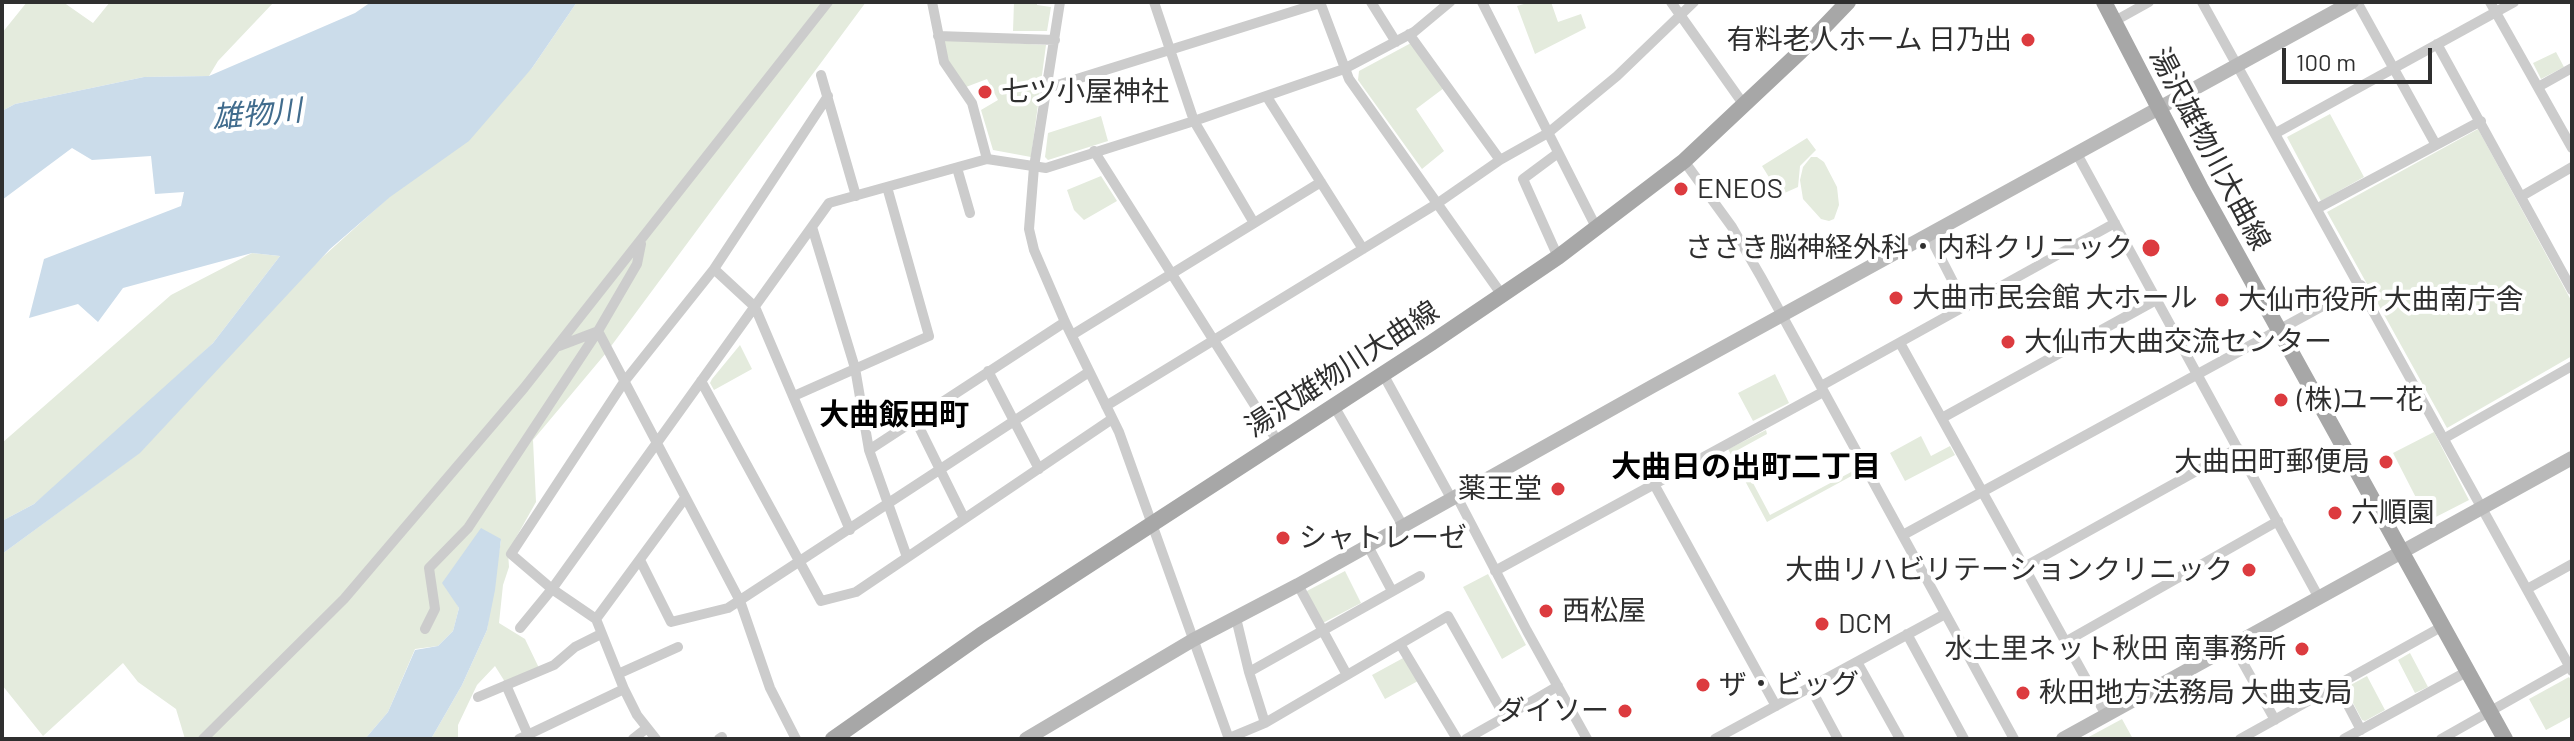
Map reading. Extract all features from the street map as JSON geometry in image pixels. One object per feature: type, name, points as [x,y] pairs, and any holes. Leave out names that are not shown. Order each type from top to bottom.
[{"type":"main road","name":"湯沢雄物川大曲線","points":[[833,739],[856,733],[981,635],[1383,374],[1597,229],[1684,161],[1848,2]]},
{"type":"main road","name":"湯沢雄物川大曲線","points":[[2104,2],[2279,331],[2505,739]]},
{"type":"street","points":[[203,739],[344,599],[557,346],[828,2]]},
{"type":"street","points":[[932,2],[946,69],[972,103],[987,159]]},
{"type":"street","points":[[1060,2],[1034,167],[1029,229],[1034,250],[1065,322],[1119,432],[1229,738],[1265,723],[1448,616],[1505,717]]},
{"type":"street","points":[[1154,2],[1194,121],[1254,223]]},
{"type":"street","points":[[1371,2],[1396,42]]},
{"type":"street","points":[[520,628],[552,589],[829,203],[987,159],[1046,168],[1194,121],[1344,69],[1409,34],[1450,2]]},
{"type":"street","points":[[1482,2],[1597,229]]},
{"type":"street","points":[[1671,2],[1744,105]]},
{"type":"street","points":[[1106,406],[1548,133],[1617,76],[1694,2]]},
{"type":"street","points":[[2113,22],[2149,2]]},
{"type":"street","points":[[2202,2],[2571,668],[2441,739]]},
{"type":"street","points":[[1026,739],[1193,640],[2354,2],[2436,145]]},
{"type":"street","points":[[2276,133],[2437,44],[2493,7],[2514,2]]},
{"type":"street","points":[[1048,88],[1320,3],[1344,69],[1502,295]]},
{"type":"street","points":[[2493,7],[2572,148]]},
{"type":"street","points":[[1409,34],[1500,160]]},
{"type":"street","points":[[938,36],[1055,40]]},
{"type":"street","points":[[2437,44],[2572,290]]},
{"type":"street","points":[[2538,87],[2572,68]]},
{"type":"street","points":[[821,75],[856,196]]},
{"type":"street","points":[[656,739],[637,715],[624,689],[596,619],[552,589],[511,554],[624,382],[714,269],[828,96]]},
{"type":"street","points":[[1267,97],[1363,249]]},
{"type":"street","points":[[2318,208],[2481,121]]},
{"type":"street","points":[[1094,151],[1278,442]]},
{"type":"street","points":[[1558,153],[1523,179],[1558,257]]},
{"type":"street","points":[[2077,154],[2319,598]]},
{"type":"street","points":[[1684,161],[1732,227],[2014,739]]},
{"type":"street","points":[[2522,196],[2572,167]]},
{"type":"street","points":[[957,168],[970,213]]},
{"type":"street","points":[[1072,335],[1321,182]]},
{"type":"street","points":[[794,396],[929,336],[887,187]]},
{"type":"street","points":[[1495,571],[1655,486],[1900,343],[2115,223]]},
{"type":"street","points":[[812,227],[855,368],[869,450],[907,557]]},
{"type":"street","points":[[1929,235],[1966,307]]},
{"type":"street","points":[[425,629],[435,609],[429,568],[468,528],[598,331],[637,264],[641,241]]},
{"type":"street","points":[[714,269],[755,307],[850,530]]},
{"type":"street","points":[[1903,535],[2361,285]]},
{"type":"street","points":[[1942,418],[2156,300]]},
{"type":"street","points":[[869,450],[1065,322]]},
{"type":"street","points":[[557,346],[598,331]]},
{"type":"street","points":[[598,331],[740,601],[767,679],[796,739]]},
{"type":"street","points":[[1900,343],[2106,715]]},
{"type":"street","points":[[2445,438],[2572,366]]},
{"type":"street","points":[[988,371],[1039,469]]},
{"type":"street","points":[[640,560],[671,622],[728,608],[1089,372]]},
{"type":"street","points":[[1383,374],[1587,739]]},
{"type":"street","points":[[701,381],[821,601],[856,592],[1112,419]]},
{"type":"street","points":[[1334,406],[1403,526]]},
{"type":"street","points":[[915,419],[964,518]]},
{"type":"street","points":[[2024,567],[2238,448]]},
{"type":"street","points":[[2063,739],[2572,458]]},
{"type":"street","points":[[1655,486],[1776,706]]},
{"type":"street","points":[[596,619],[685,498]]},
{"type":"street","points":[[2065,642],[2278,521]]},
{"type":"street","points":[[1368,546],[1392,591]]},
{"type":"street","points":[[2527,589],[2572,564]]},
{"type":"street","points":[[1249,672],[1420,576]]},
{"type":"street","points":[[1298,585],[1347,675]]},
{"type":"street","points":[[1715,739],[1945,614]]},
{"type":"street","points":[[1236,618],[1265,723]]},
{"type":"street","points":[[2240,739],[2443,626]]},
{"type":"street","points":[[478,697],[554,665],[575,647],[601,634]]},
{"type":"street","points":[[1907,634],[1964,739]]},
{"type":"street","points":[[1400,644],[1457,739]]},
{"type":"street","points":[[2233,645],[2275,720]]},
{"type":"street","points":[[618,674],[678,647]]},
{"type":"street","points":[[1857,662],[1900,739]]},
{"type":"street","points":[[2344,739],[2468,671]]},
{"type":"street","points":[[506,685],[524,737],[624,689]]},
{"type":"street","points":[[1466,739],[1558,686]]},
{"type":"street","points":[[2338,686],[2361,730]]},
{"type":"street","points":[[1810,687],[1838,739]]},
{"type":"street","points":[[633,739],[647,728]]},
{"type":"shaded area","points":[[27,2],[63,2],[93,23],[110,2],[274,2],[218,61],[209,76],[144,77],[15,104],[2,111],[2,33]]},
{"type":"shaded area","points":[[577,2],[866,2],[606,353],[533,440],[536,502],[508,552],[509,567],[503,585],[499,623],[525,639],[539,668],[505,682],[495,666],[477,685],[458,725],[458,739],[431,739],[462,685],[487,630],[501,540],[452,595],[459,608],[453,631],[438,646],[415,649],[388,712],[365,739],[208,739],[356,585],[203,739],[185,739],[176,709],[138,682],[123,663],[43,736],[2,685],[2,554],[139,453],[305,273],[532,68]]},
{"type":"shaded area","points":[[1014,2],[1037,2],[1037,5],[1051,7],[1047,31],[1013,31]]},
{"type":"shaded area","points":[[1551,2],[1558,22],[1581,14],[1586,28],[1535,54],[1517,6]]},
{"type":"shaded area","points":[[942,39],[1046,45],[1031,157],[993,150],[981,110],[998,100],[987,79],[966,87],[948,62]]},
{"type":"shaded area","points":[[1411,43],[1444,88],[1416,109],[1444,151],[1422,169],[1358,80],[1359,71]]},
{"type":"shaded area","points":[[2556,52],[2564,67],[2541,79],[2533,63]]},
{"type":"shaded area","points":[[2330,114],[2364,177],[2321,201],[2287,137]]},
{"type":"shaded area","points":[[1101,116],[1108,141],[1048,160],[1045,157],[1048,133]]},
{"type":"shaded area","points":[[2478,129],[2572,302],[2572,356],[2447,428],[2327,212]]},
{"type":"shaded area","points":[[1807,138],[1816,150],[1800,166],[1798,187],[1780,195],[1762,166]]},
{"type":"shaded area","points":[[1811,157],[1824,162],[1837,187],[1839,205],[1834,219],[1829,221],[1821,219],[1803,199],[1800,180],[1803,167]]},
{"type":"shaded area","points":[[1101,176],[1117,201],[1084,220],[1074,210],[1067,190]]},
{"type":"shaded area","points":[[252,253],[280,256],[213,343],[89,459],[34,504],[2,521],[2,443],[171,295]]},
{"type":"shaded area","points":[[740,345],[752,369],[714,390],[710,383],[712,379]]},
{"type":"shaded area","points":[[1775,374],[1789,403],[1753,421],[1738,393]]},
{"type":"shaded area","points":[[1766,430],[1767,434],[1736,451],[1770,515],[1855,470],[1857,473],[1767,522],[1728,449]]},
{"type":"shaded area","points":[[2434,432],[2469,500],[2428,521],[2393,453]]},
{"type":"shaded area","points":[[1921,436],[1931,456],[1950,446],[1955,455],[1905,481],[1890,453]]},
{"type":"shaded area","points":[[1345,571],[1361,603],[1321,624],[1305,592]]},
{"type":"shaded area","points":[[1488,574],[1526,645],[1502,659],[1463,587]]},
{"type":"shaded area","points":[[2410,653],[2428,687],[2415,693],[2398,660]]},
{"type":"shaded area","points":[[1405,657],[1418,681],[1385,699],[1372,675]]},
{"type":"shaded area","points":[[2367,676],[2385,710],[2365,721],[2345,688]]},
{"type":"shaded area","points":[[2569,677],[2572,682],[2572,716],[2546,730],[2529,699]]},
{"type":"shaded area","points":[[2122,719],[2133,739],[2085,739]]},
{"type":"water","name":"雄物川","points":[[371,2],[577,2],[532,68],[469,141],[390,197],[330,249],[140,453],[2,554],[2,521],[34,504],[213,343],[280,256],[252,253],[123,288],[98,322],[78,304],[29,318],[44,259],[181,206],[184,192],[155,194],[151,156],[92,160],[72,148],[2,200],[2,111],[15,104],[144,77],[209,76],[355,13]]},
{"type":"water","points":[[481,528],[501,539],[495,590],[487,630],[462,685],[431,739],[365,739],[388,712],[415,650],[438,646],[453,631],[459,608],[442,583]]},
{"type":"place","name":"有料老人ホーム 日乃出","points":[[2028,40]]},
{"type":"place","name":"七ツ小屋神社","points":[[985,92]]},
{"type":"place","name":"ENEOS","points":[[1681,189]]},
{"type":"place","name":"ささき脳神経外科・内科クリニック","points":[[2151,248]]},
{"type":"place","name":"大曲市民会館 大ホール","points":[[1896,298]]},
{"type":"place","name":"大仙市役所 大曲南庁舎","points":[[2222,300]]},
{"type":"place","name":"大仙市大曲交流センター","points":[[2008,342]]},
{"type":"place","name":"(株)ユー花","points":[[2281,400]]},
{"type":"place","name":"大曲田町郵便局","points":[[2386,462]]},
{"type":"place","name":"薬王堂","points":[[1558,489]]},
{"type":"place","name":"六順園","points":[[2335,513]]},
{"type":"place","name":"シャトレーゼ","points":[[1283,538]]},
{"type":"place","name":"大曲リハビリテーションクリニック","points":[[2249,570]]},
{"type":"place","name":"西松屋","points":[[1546,611]]},
{"type":"place","name":"DCM","points":[[1822,624]]},
{"type":"place","name":"水土里ネット秋田 南事務所","points":[[2302,649]]},
{"type":"place","name":"ザ・ビッグ","points":[[1703,685]]},
{"type":"place","name":"秋田地方法務局 大曲支局","points":[[2023,693]]},
{"type":"place","name":"ダイソー","points":[[1625,711]]},
{"type":"district","name":"大曲飯田町","points":[[894,415]]},
{"type":"district","name":"大曲日の出町二丁目","points":[[1746,467]]}]
